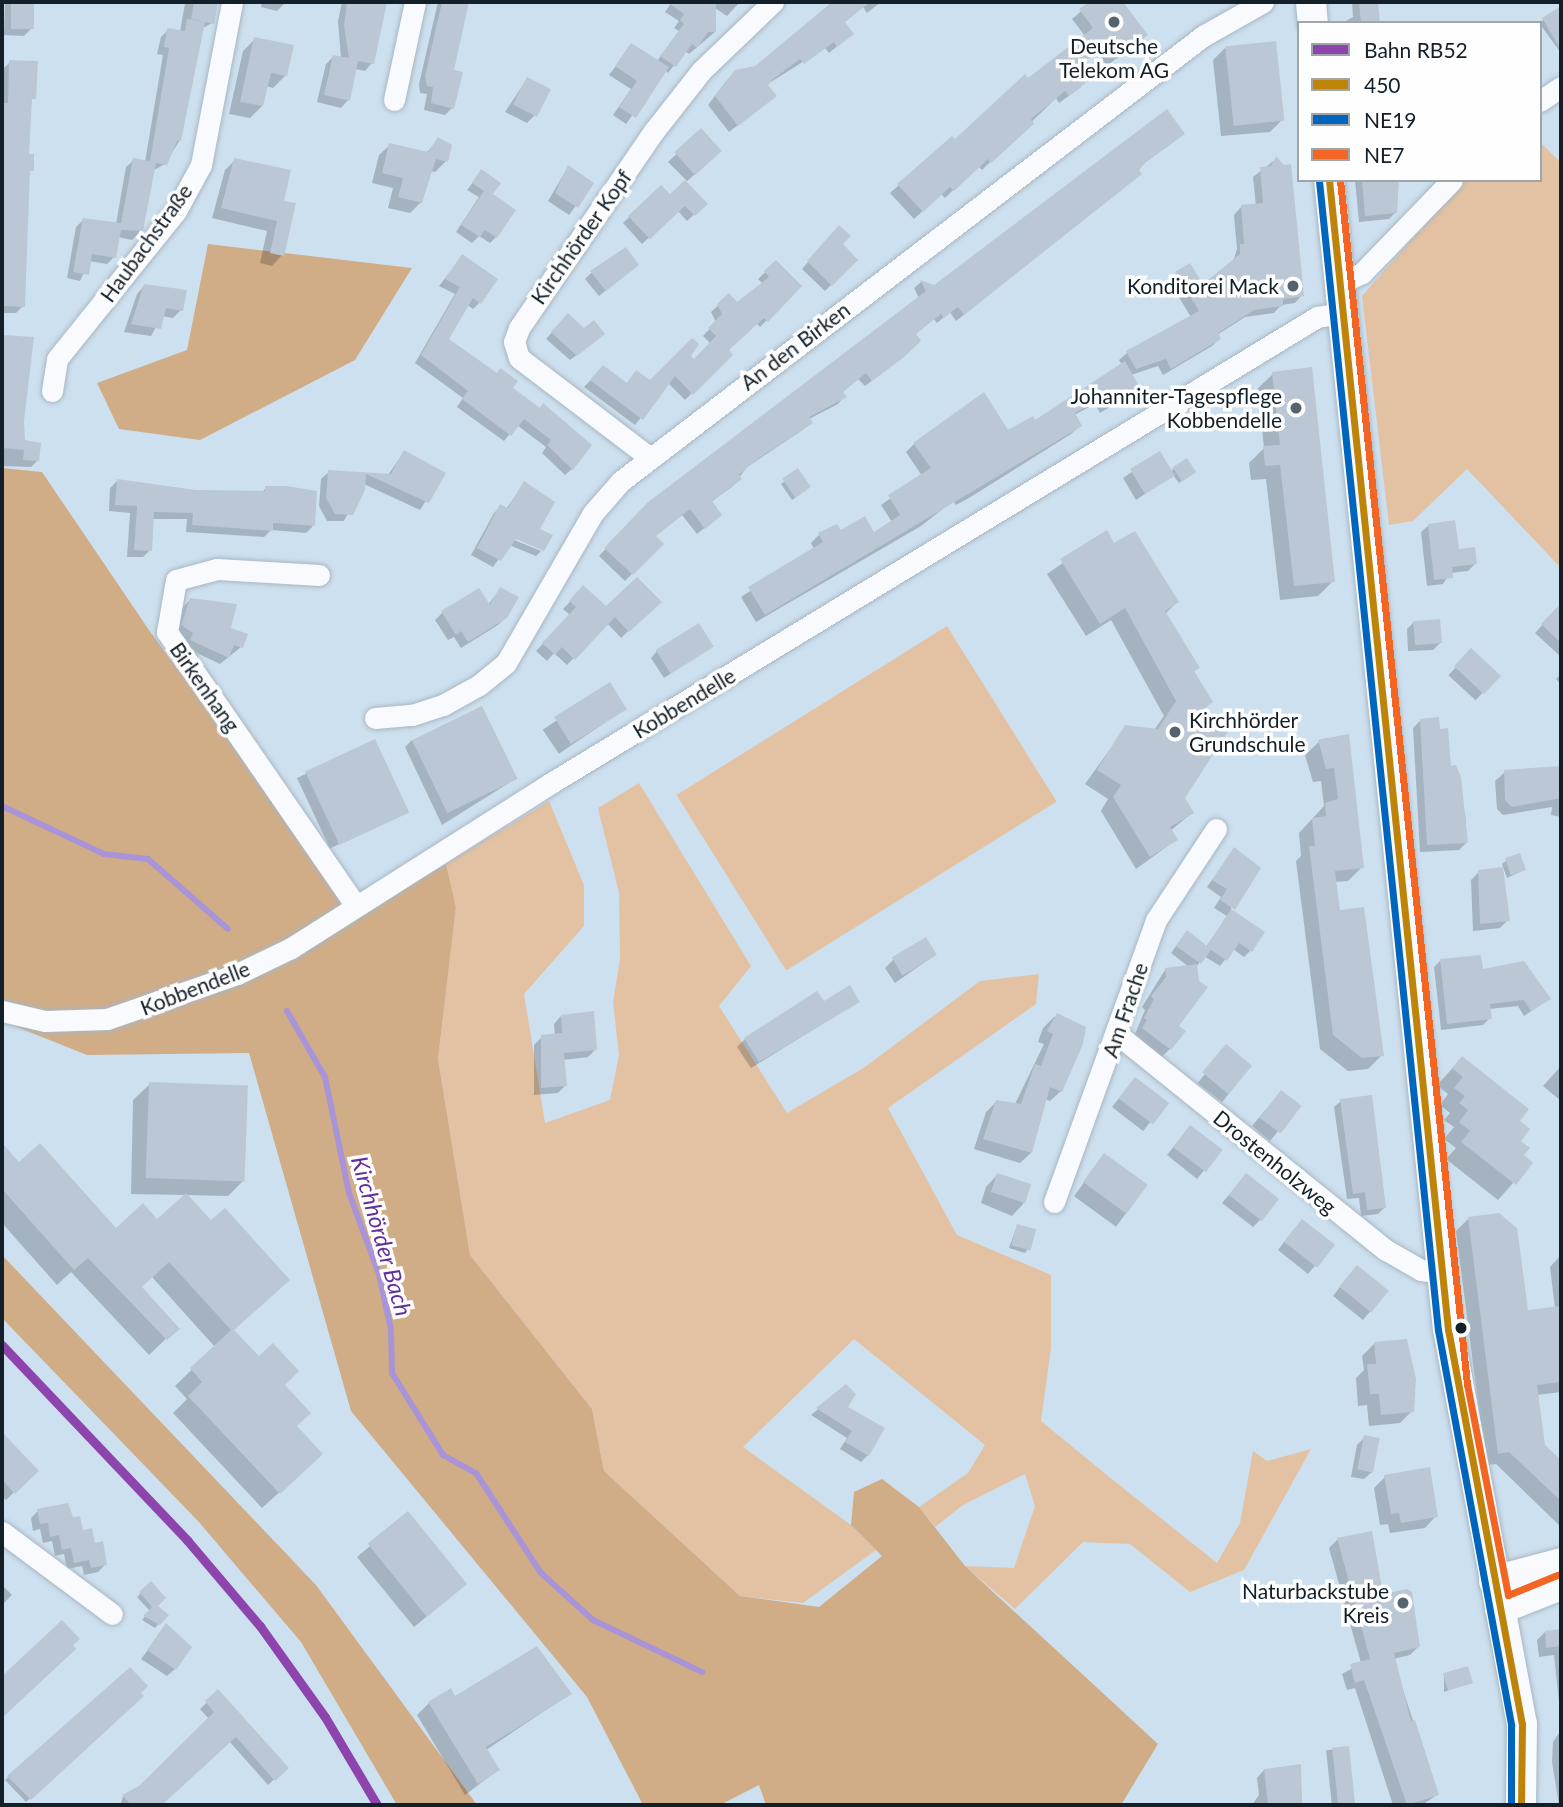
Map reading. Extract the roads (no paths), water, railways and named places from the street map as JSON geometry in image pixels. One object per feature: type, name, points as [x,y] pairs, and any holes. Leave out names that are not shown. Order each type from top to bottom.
[{"type":"main road","points":[[1311,2],[1313,21]]},
{"type":"main road","points":[[1329,182],[1443,1273],[1457,1386],[1522,1724],[1521,1805]]},
{"type":"main road","points":[[1497,1595],[1561,1563]]},
{"type":"main road","points":[[1497,1595],[1561,1585]]},
{"type":"street","name":"Haubachstraße","points":[[51,391],[57,359],[176,211],[201,165],[232,2]]},
{"type":"street","points":[[394,100],[415,2]]},
{"type":"street","name":"Kirchhörder Kopf","points":[[649,457],[519,358],[514,342],[519,328],[654,131],[701,71],[773,2]]},
{"type":"street","name":"An den Birken","points":[[375,718],[412,715],[443,705],[479,685],[506,663],[593,513],[649,457],[1203,36],[1263,2]]},
{"type":"street","points":[[1542,100],[1561,87]]},
{"type":"street","points":[[1340,283],[1362,273],[1450,182]]},
{"type":"street","name":"Kobbendelle","points":[[2,1011],[67,1023],[141,1010],[291,948],[355,905],[1317,317],[1342,313]]},
{"type":"street","name":"Birkenhang","points":[[319,575],[217,569],[176,580],[167,632],[355,905]]},
{"type":"street","name":"Am Frache","points":[[1054,1202],[1117,1034],[1156,919],[1216,829]]},
{"type":"street","name":"Drostenholzweg","points":[[1117,1034],[1385,1250],[1421,1270],[1443,1273]]},
{"type":"street","points":[[2,1532],[112,1614]]},
{"type":"waterway","name":"Kirchhörder Bach","points":[[2,806],[104,854],[148,859],[228,929]]},
{"type":"waterway","name":"Kirchhörder Bach","points":[[287,1011],[325,1077],[349,1193],[379,1274],[391,1330],[392,1373],[443,1455],[476,1473],[541,1573],[593,1620],[702,1672]]},
{"type":"rail line","name":"RB52","points":[[2,1345],[187,1540],[260,1626],[325,1717],[377,1805]]},
{"type":"place","name":"Deutsche Telekom AG","points":[[1114,22]]},
{"type":"place","name":"Konditorei Mack","points":[[1293,286]]},
{"type":"place","name":"Johanniter-Tagespflege Kobbendelle","points":[[1296,408]]},
{"type":"place","name":"Kirchhörder Grundschule","points":[[1175,732]]},
{"type":"place","name":"Naturbackstube Kreis","points":[[1403,1603]]}]
